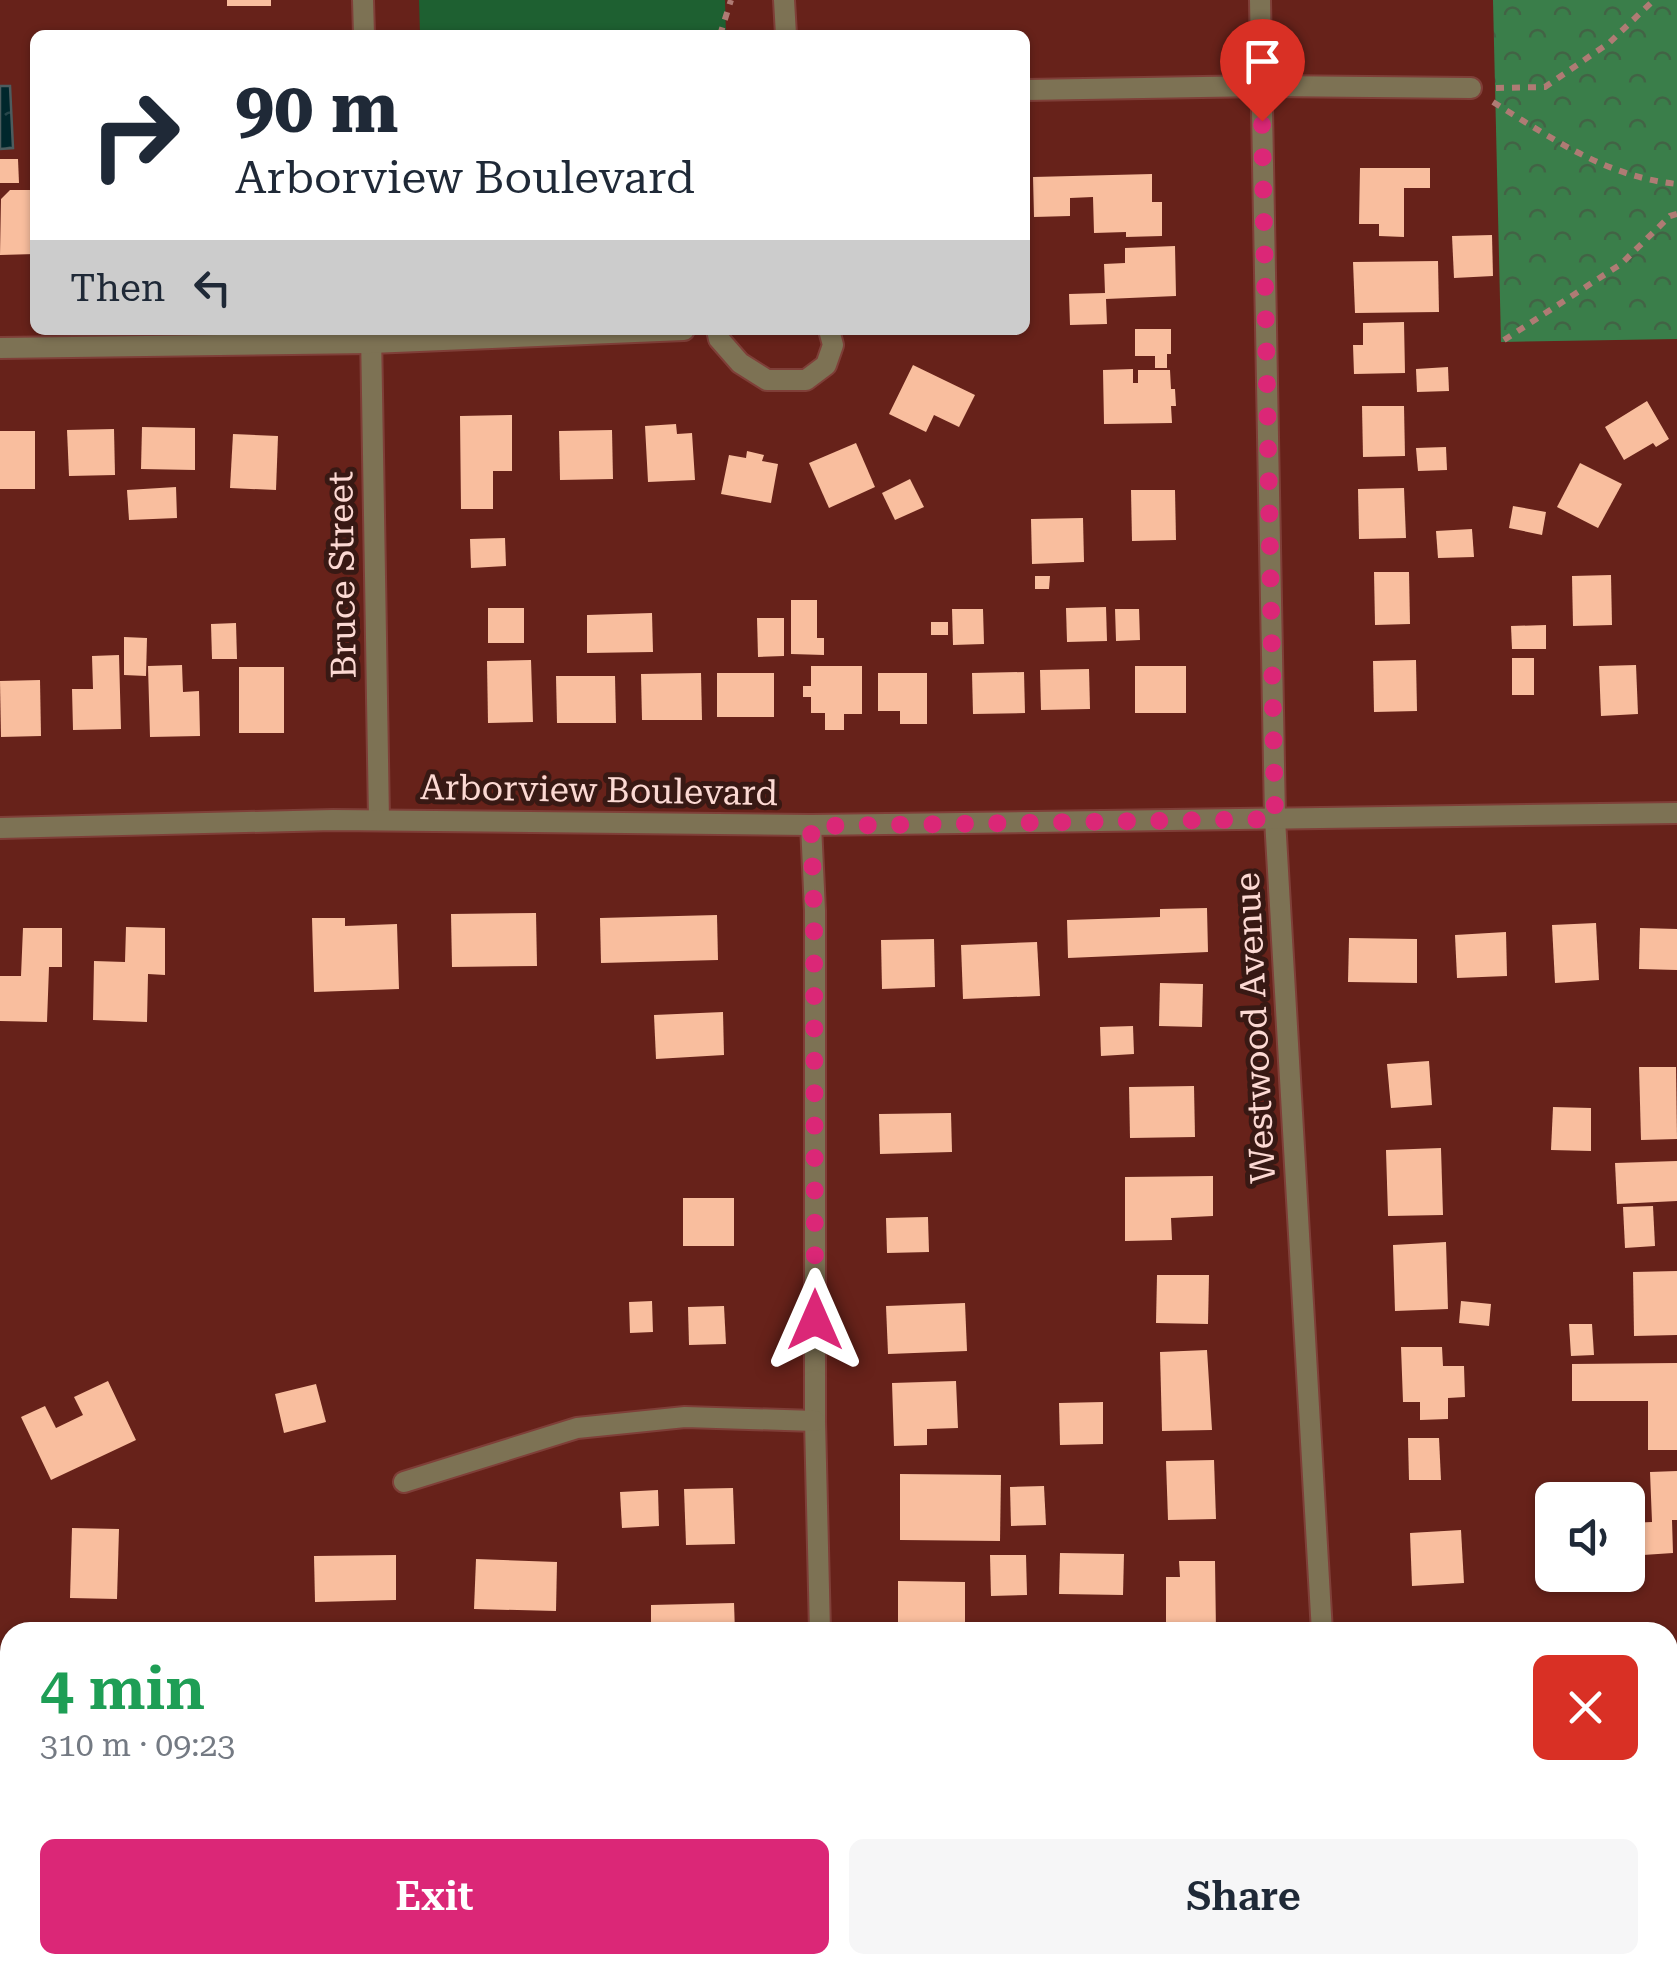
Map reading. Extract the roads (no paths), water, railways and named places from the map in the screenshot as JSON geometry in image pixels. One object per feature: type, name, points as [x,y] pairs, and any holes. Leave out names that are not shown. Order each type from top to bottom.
[{"type":"street","points":[[363,0],[364,30]]},
{"type":"street","points":[[784,0],[786,30]]},
{"type":"street","name":"Westwood Avenue","points":[[1260,0],[1275,819],[1321,1622]]},
{"type":"street","points":[[1030,90],[1471,88]]},
{"type":"street","points":[[0,348],[460,335]]},
{"type":"street","points":[[719,335],[740,363],[768,380],[806,380],[826,365],[833,345],[830,335]]},
{"type":"street","name":"Bruce Street","points":[[371,337],[379,820]]},
{"type":"street","name":"Arborview Boulevard","points":[[0,828],[379,820],[811,826],[1677,812]]},
{"type":"street","points":[[811,826],[820,1622]]},
{"type":"street","points":[[404,1482],[577,1428],[685,1417],[816,1421]]},
{"type":"water","points":[[0,86],[10,86],[13,148],[0,149]]}]
